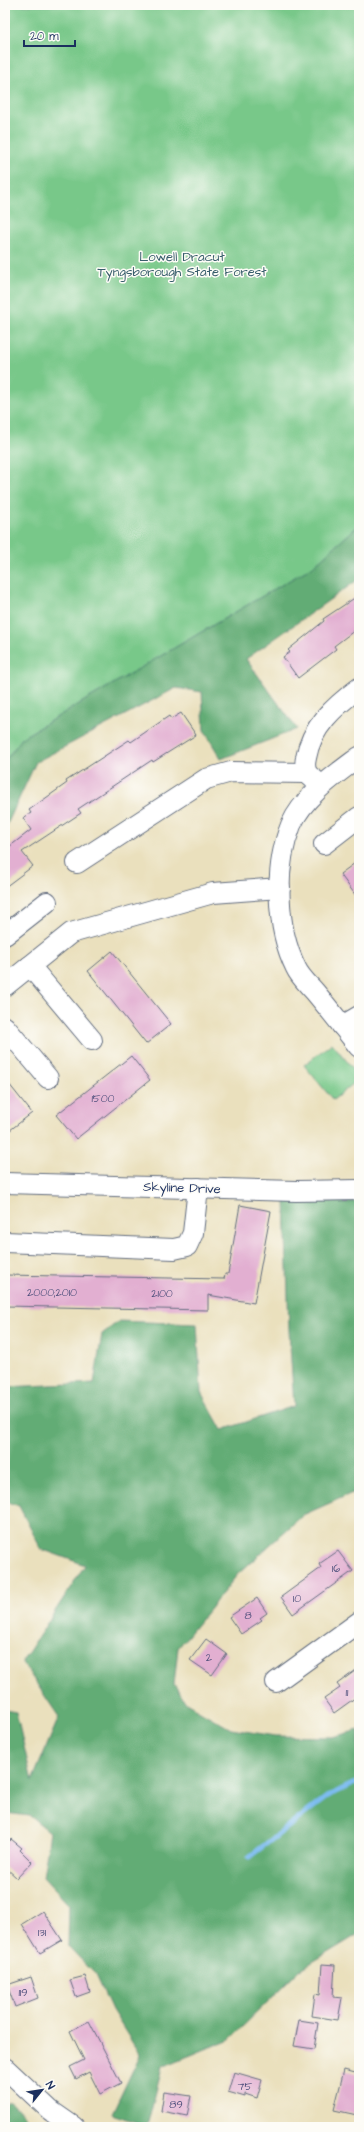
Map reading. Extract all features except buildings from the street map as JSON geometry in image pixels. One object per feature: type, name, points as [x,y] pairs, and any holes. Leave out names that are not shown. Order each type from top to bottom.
[{"type":"street","points":[[322,787],[307,773],[305,763],[308,748],[315,731],[331,712],[359,688]]},
{"type":"street","points":[[359,757],[308,800],[291,825],[282,860],[280,888],[281,924],[296,969],[359,1047]]},
{"type":"street","points":[[77,862],[206,779],[231,772],[307,773]]},
{"type":"street","points":[[324,844],[359,817]]},
{"type":"street","points":[[5,986],[71,933],[213,893],[280,888]]},
{"type":"street","points":[[5,935],[47,902]]},
{"type":"street","points":[[30,966],[92,1040]]},
{"type":"street","points":[[342,1026],[359,1016]]},
{"type":"street","points":[[5,1027],[48,1078]]},
{"type":"street","name":"Skyline Drive","points":[[5,1183],[296,1191],[359,1190]]},
{"type":"street","points":[[5,1242],[174,1250],[187,1246],[193,1233],[198,1188]]},
{"type":"street","points":[[276,1682],[359,1622]]},
{"type":"street","points":[[5,2068],[51,2110],[74,2127]]},
{"type":"green space","name":"Lowell Dracut Tyngsborough State Forest","points":[[5,5],[359,5],[359,525],[312,567],[23,737],[5,761]]},
{"type":"green space","points":[[359,525],[359,579],[246,659],[297,729],[221,759],[204,730],[202,692],[176,688],[36,762],[5,829],[5,761],[23,737],[312,567]]},
{"type":"green space","points":[[332,1043],[359,1076],[359,1079],[333,1100],[304,1065]]},
{"type":"green space","points":[[285,1201],[359,1201],[359,1490],[303,1515],[238,1574],[178,1648],[174,1684],[186,1703],[231,1729],[276,1736],[332,1737],[359,1730],[359,1931],[357,1935],[301,1969],[230,2039],[162,2067],[147,2126],[112,2114],[140,2055],[112,2010],[96,1975],[68,1946],[69,1905],[43,1877],[50,1832],[30,1816],[5,1813],[5,1710],[16,1712],[32,1781],[59,1717],[22,1662],[85,1565],[41,1549],[19,1506],[5,1501],[5,1387],[94,1383],[102,1334],[119,1321],[197,1324],[201,1392],[222,1430],[294,1406],[289,1331]]},
{"type":"green space","points":[[10,2101],[27,2119],[17,2127],[5,2127],[5,2105]]},
{"type":"waterway","points":[[249,1857],[328,1796],[359,1781]]}]
